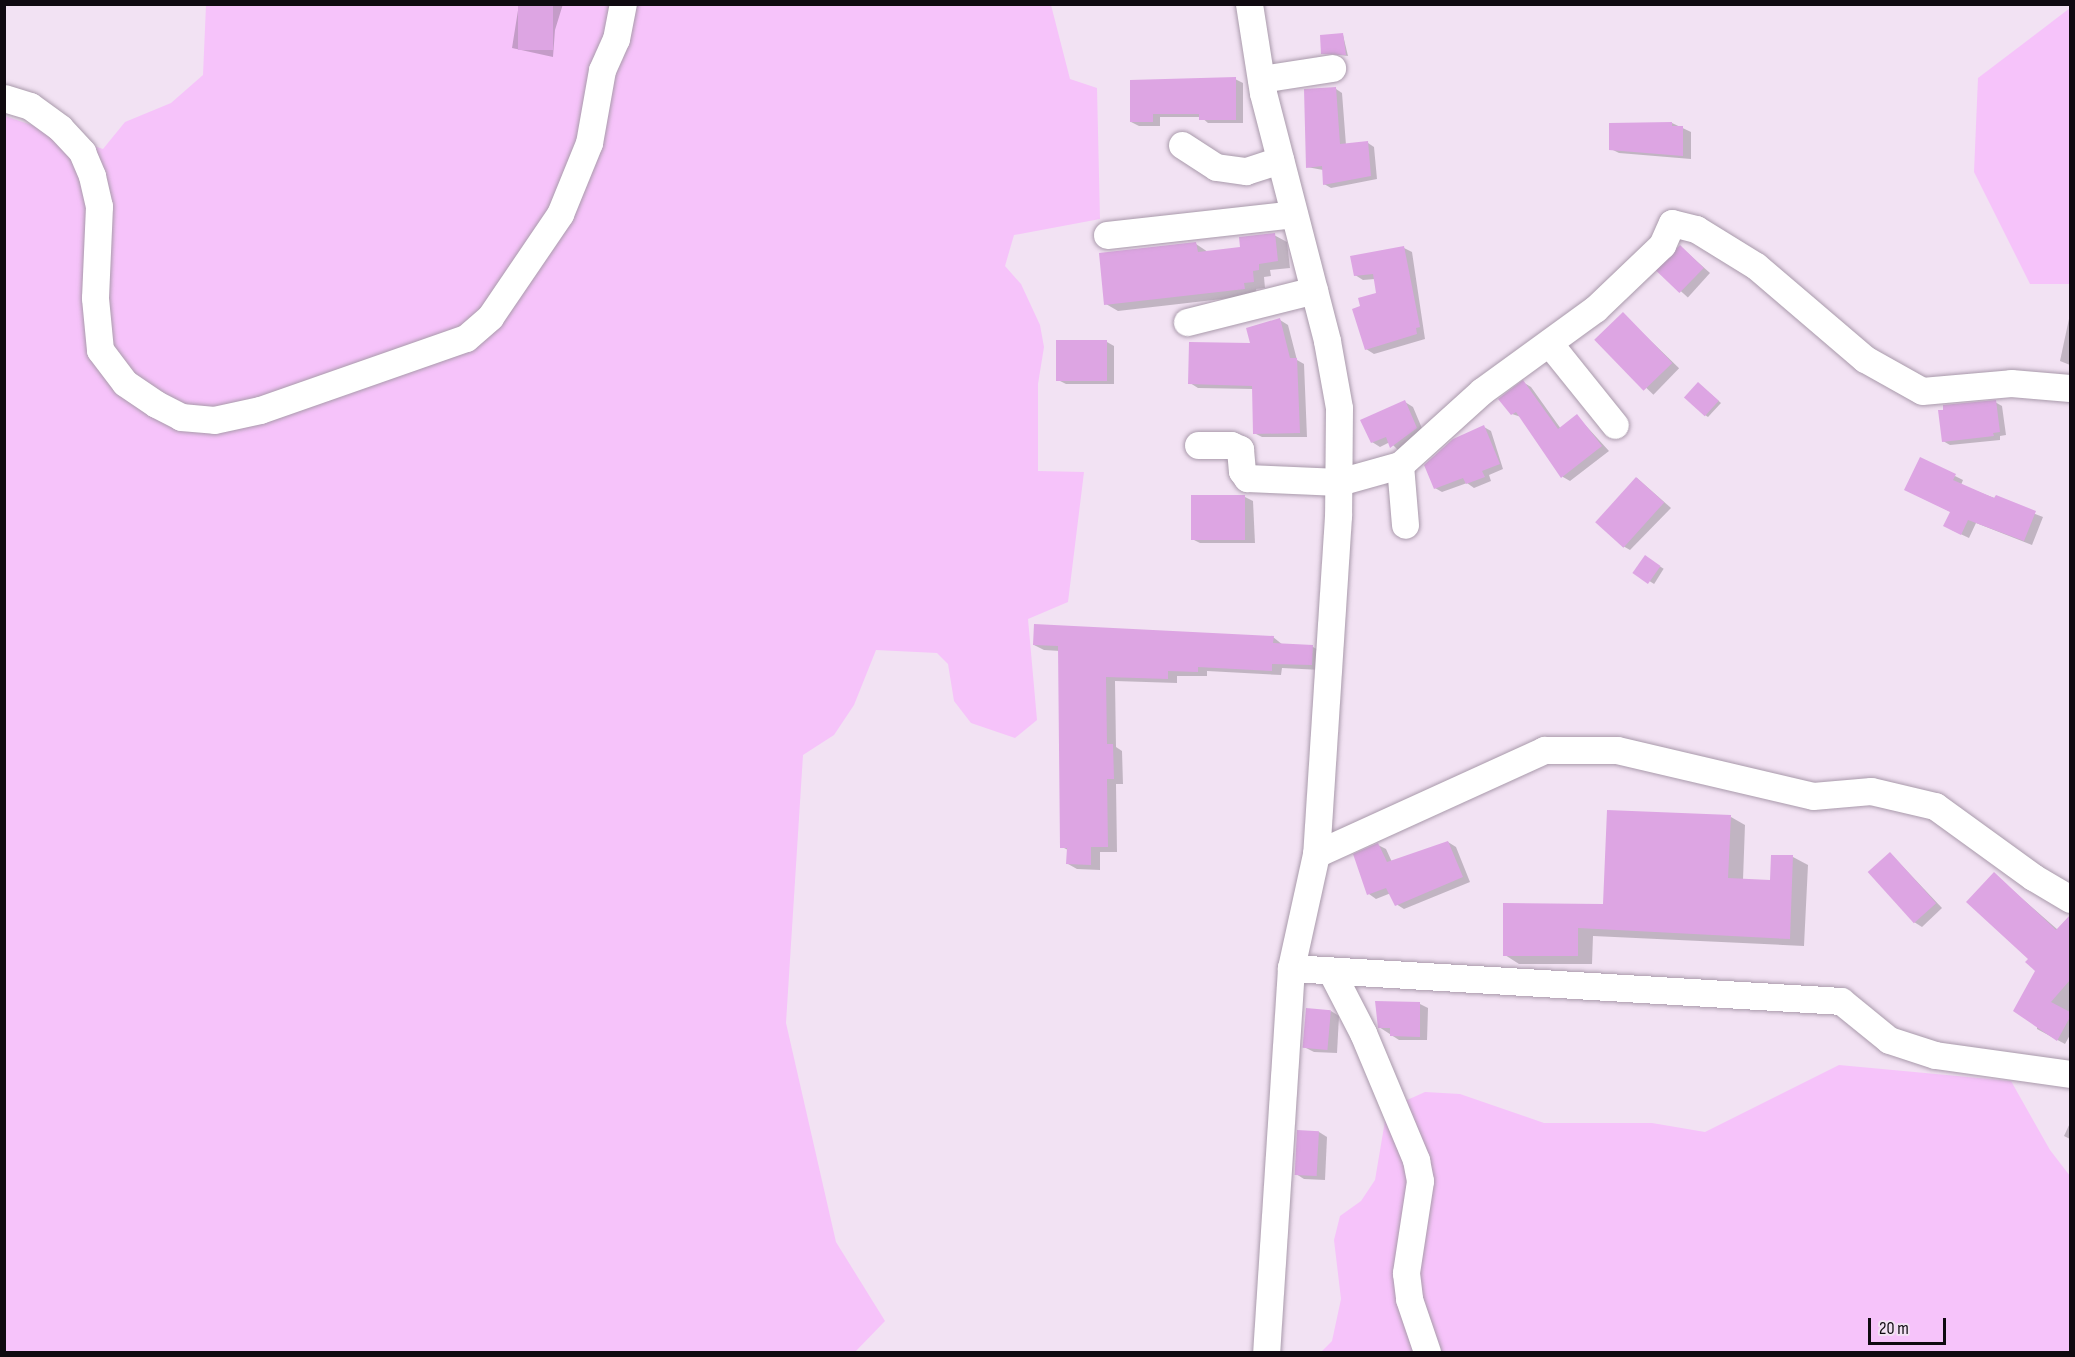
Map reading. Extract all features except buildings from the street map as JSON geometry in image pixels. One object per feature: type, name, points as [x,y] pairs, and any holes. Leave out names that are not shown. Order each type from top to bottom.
[{"type":"street","points":[[4,98],[30,106],[60,128],[82,152],[92,176],[99,206],[95,298],[100,350],[125,383],[156,404],[181,417],[214,420],[260,411],[466,338],[490,317],[560,214],[590,143],[602,70],[616,39],[623,4]]},
{"type":"street","points":[[1249,4],[1261,79],[1314,290],[1339,408],[1339,482],[1316,854],[1291,968],[1266,1353]]},
{"type":"street","points":[[1261,79],[1332,68]]},
{"type":"street","points":[[1182,145],[1216,167],[1246,171],[1280,160]]},
{"type":"street","points":[[1107,235],[1294,214]]},
{"type":"street","points":[[1198,445],[1231,445],[1240,449],[1242,471],[1247,478],[1339,482],[1400,465],[1482,391],[1595,309],[1662,245],[1672,224],[1696,230],[1756,266],[1866,359],[1922,392],[2011,383],[2070,388]]},
{"type":"street","points":[[1187,322],[1314,290]]},
{"type":"street","points":[[1549,343],[1615,425]]},
{"type":"street","points":[[1400,465],[1405,525]]},
{"type":"street","points":[[1316,854],[1544,750],[1617,750],[1813,796],[1871,791],[1935,806],[2066,888]]},
{"type":"street","points":[[1291,968],[1841,1001],[1889,1040],[1935,1055],[2070,1074]]},
{"type":"street","points":[[1330,971],[1364,1033],[1416,1160],[1420,1181],[1406,1273],[1408,1299],[1427,1353]]},
{"type":"shaded area","points":[[206,5],[1051,5],[1070,79],[1097,88],[1100,219],[1014,235],[1005,266],[1021,284],[1040,325],[1044,347],[1038,384],[1038,471],[1084,472],[1068,602],[1028,619],[1037,720],[1015,738],[971,723],[954,701],[948,664],[937,653],[876,650],[854,705],[834,735],[803,755],[786,1023],[836,1242],[885,1321],[855,1352],[5,1352],[5,116],[103,149],[125,122],[171,103],[203,75]]},
{"type":"shaded area","points":[[2070,8],[2070,284],[2030,284],[1974,172],[1978,78]]},
{"type":"shaded area","points":[[1839,1065],[2011,1081],[2050,1150],[2070,1176],[2070,1352],[1321,1352],[1332,1341],[1341,1299],[1334,1240],[1340,1216],[1361,1201],[1375,1180],[1387,1109],[1425,1092],[1460,1094],[1544,1123],[1652,1123],[1705,1132]]}]
